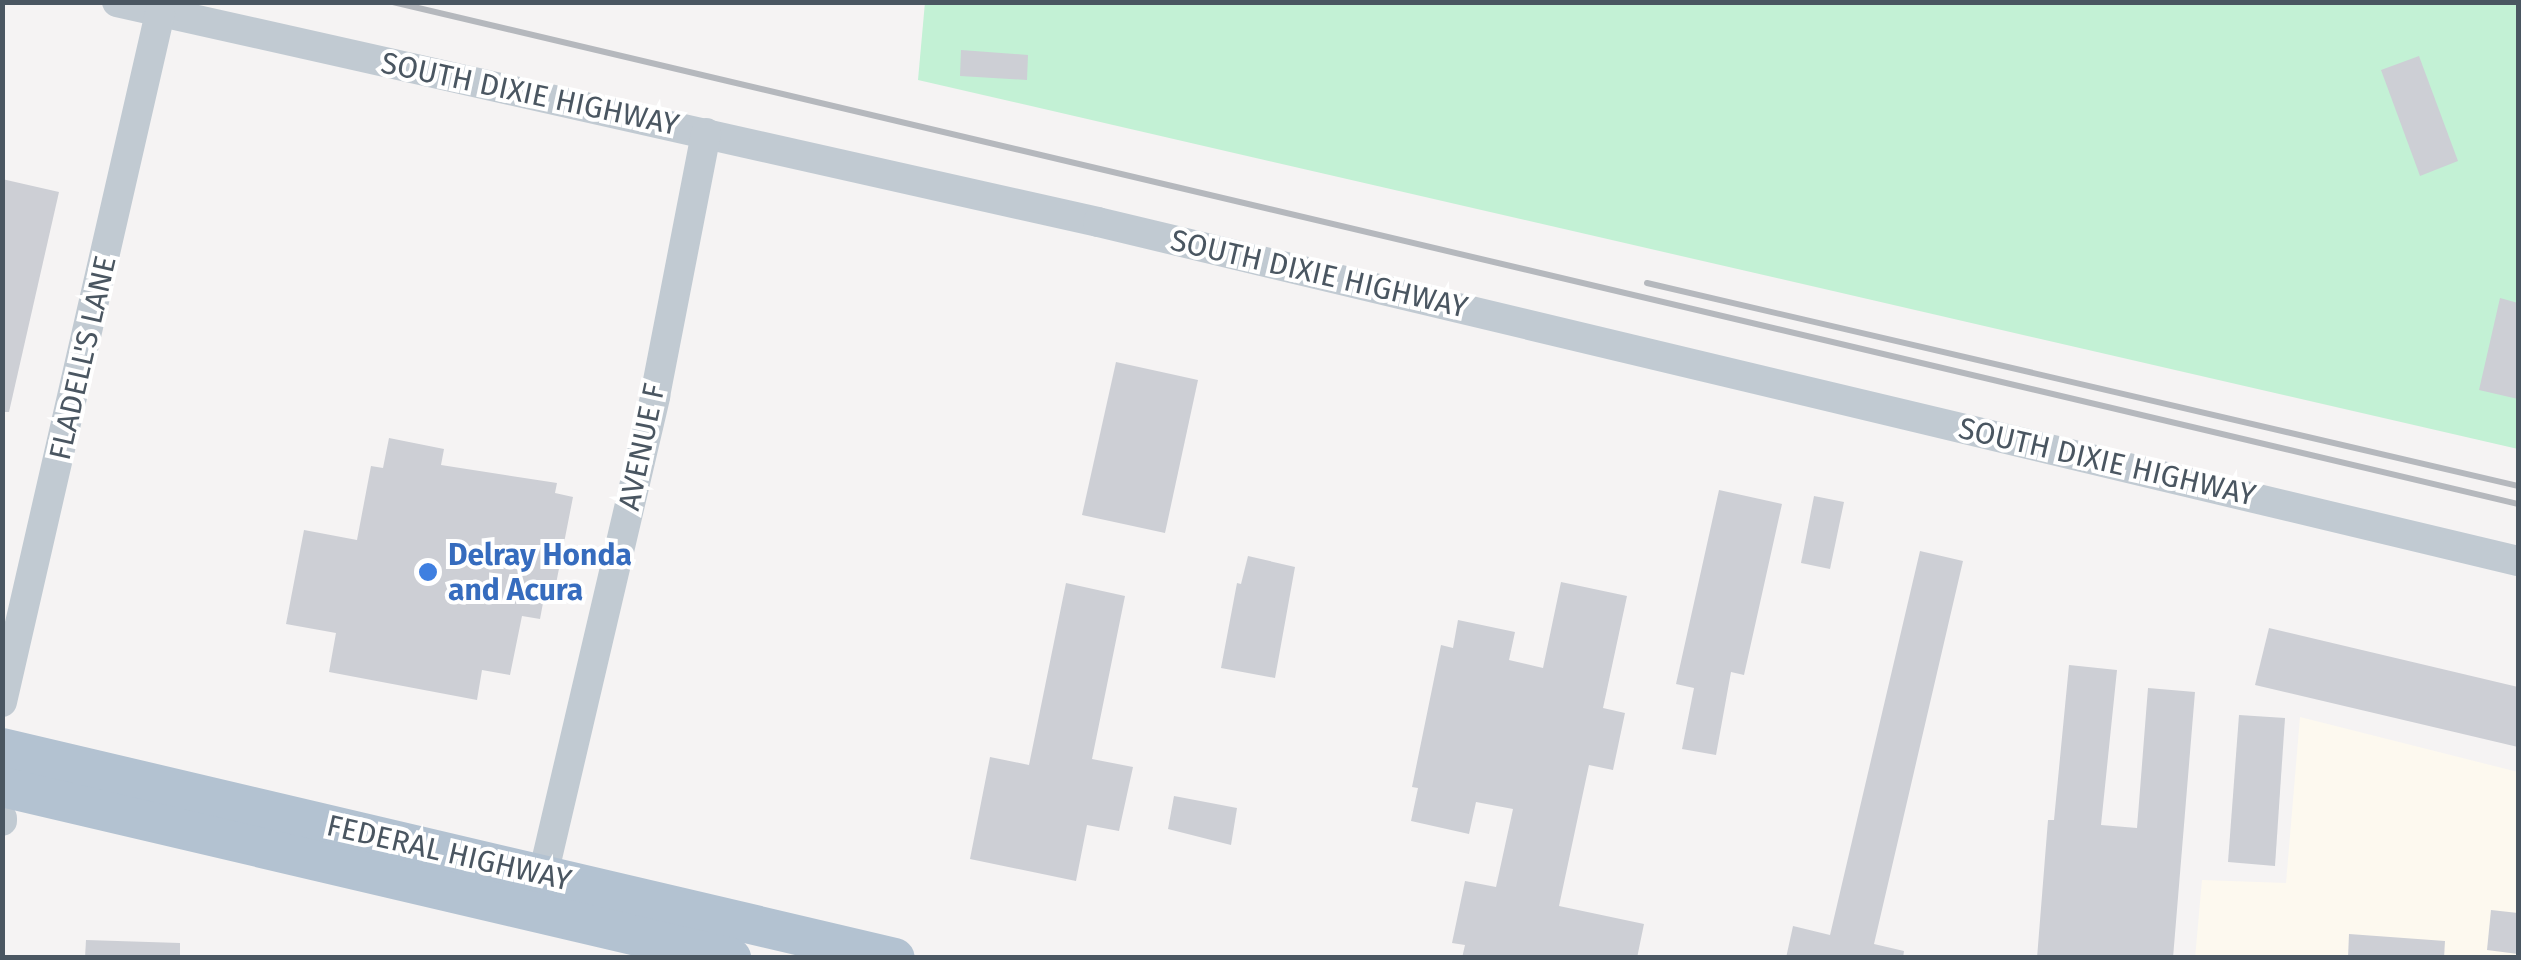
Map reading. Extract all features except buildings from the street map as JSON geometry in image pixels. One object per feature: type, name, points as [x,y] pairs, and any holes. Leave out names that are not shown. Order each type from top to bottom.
[{"type":"main road","name":"FEDERAL HIGHWAY","points":[[2,748],[895,958]]},
{"type":"main road","name":"FEDERAL HIGHWAY","points":[[2,787],[731,958]]},
{"type":"street","name":"SOUTH DIXIE HIGHWAY","points":[[117,2],[1117,226],[2518,560]]},
{"type":"street","name":"FLADELL'S LANE","points":[[2,702],[160,12]]},
{"type":"street","name":"AVENUE F","points":[[543,875],[654,396],[706,134]]},
{"type":"shaded area","points":[[2300,717],[2518,772],[2518,957],[2195,958],[2202,880],[2286,883]]},
{"type":"green space","points":[[925,2],[2518,3],[2518,449],[918,80]]},
{"type":"railway","points":[[393,2],[2518,504]]},
{"type":"railway","points":[[1647,283],[2518,486]]},
{"type":"place","name":"Delray Honda and Acura","points":[[428,572]]}]
